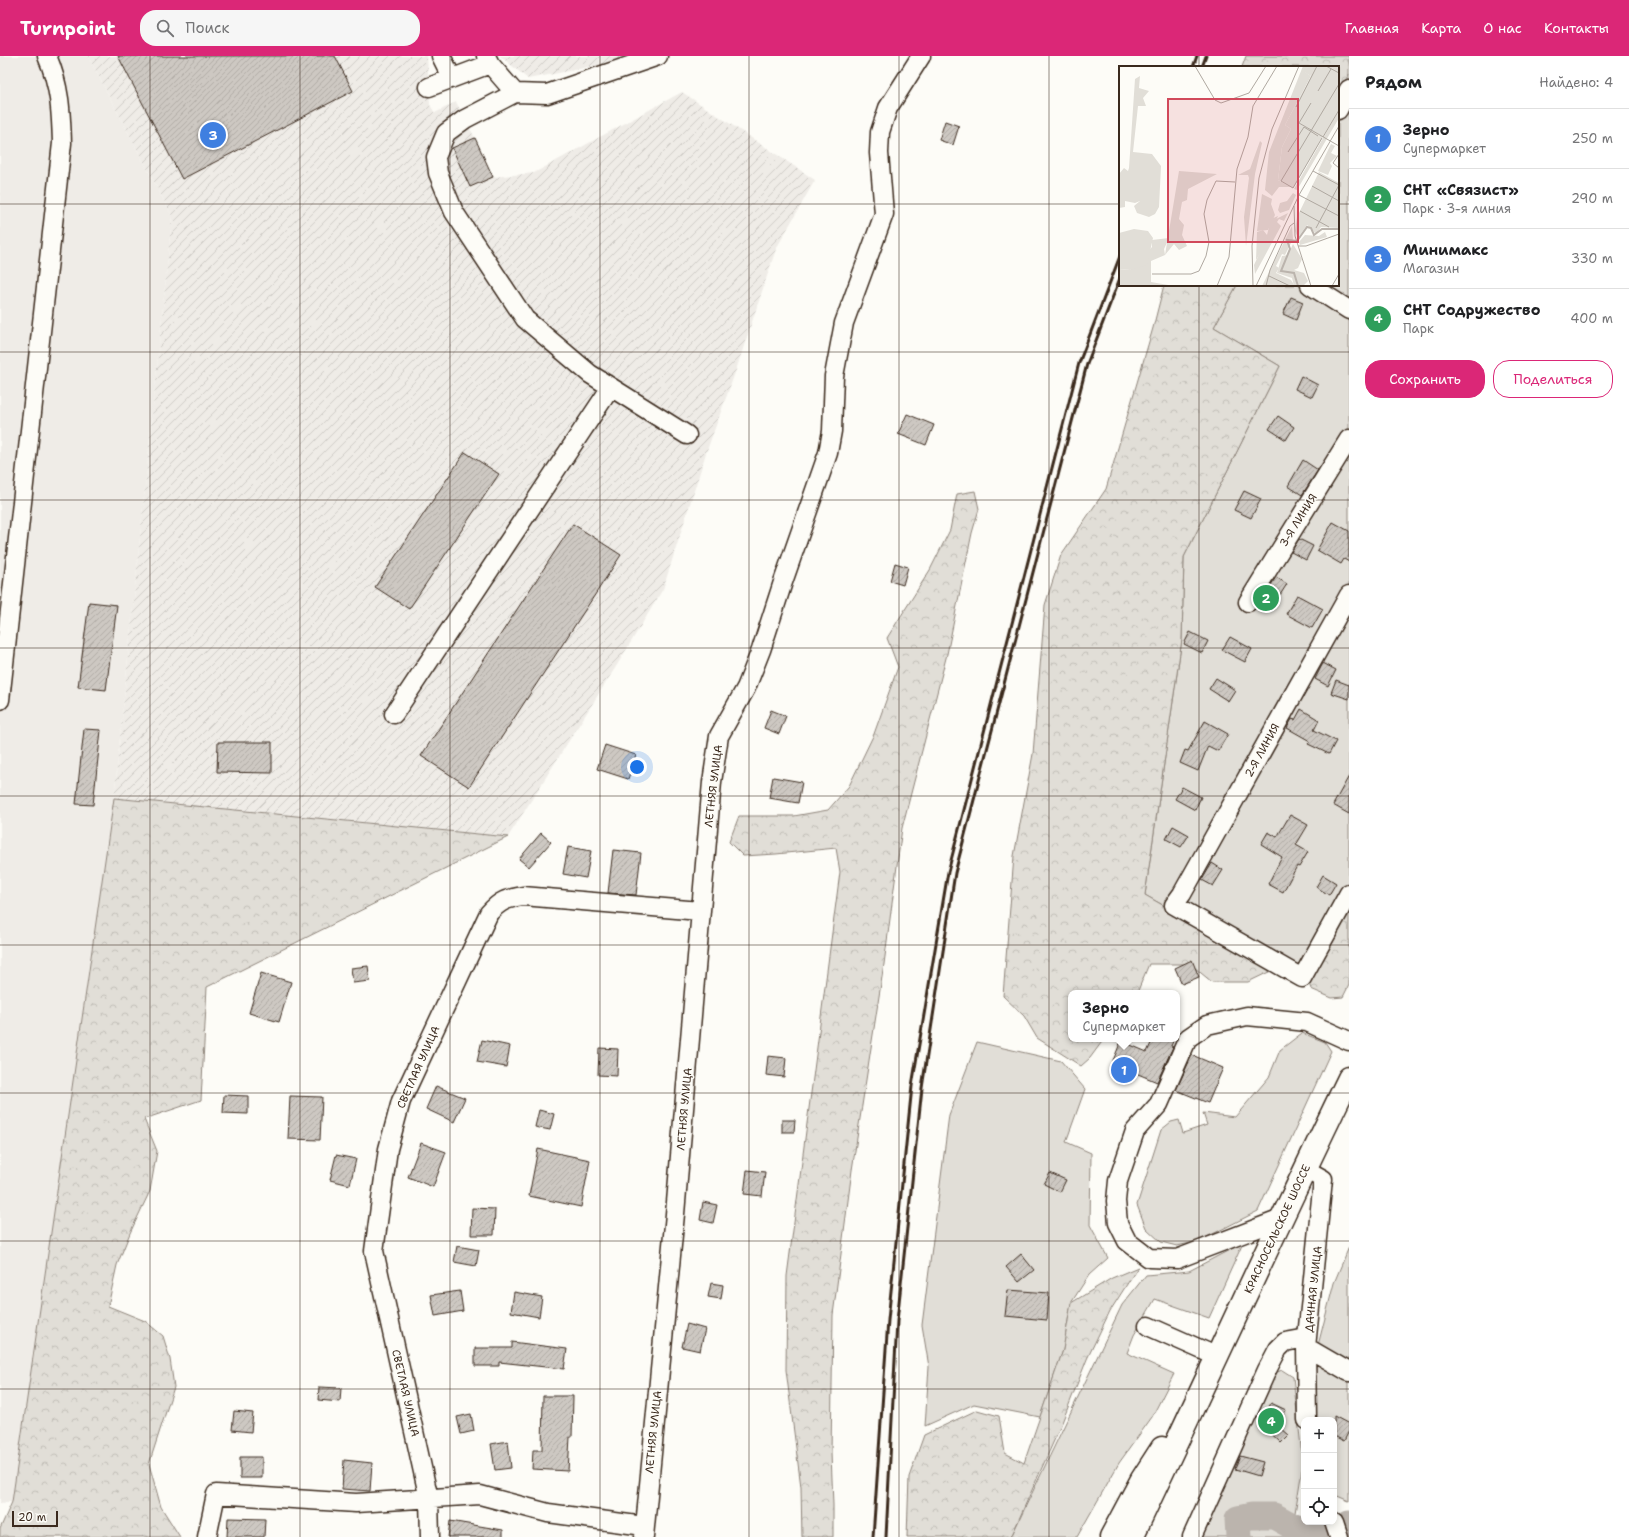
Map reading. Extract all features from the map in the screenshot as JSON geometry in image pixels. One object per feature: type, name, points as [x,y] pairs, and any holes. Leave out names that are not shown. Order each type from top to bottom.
[{"type":"highway","name":"КРАСНОСЕЛЬСКОЕ ШОССЕ","points":[[1132,1537],[1218,1357],[1281,1219],[1349,1078]]},
{"type":"highway","name":"КРАСНОСЕЛЬСКОЕ ШОССЕ","points":[[1111,1537],[1142,1479],[1207,1380]]},
{"type":"street","points":[[0,700],[62,143],[62,114],[55,76],[47,56]]},
{"type":"street","points":[[441,56],[452,78]]},
{"type":"street","points":[[658,56],[546,94],[516,93],[465,119],[446,133],[436,157],[438,173],[454,212],[525,319],[590,374],[687,435]]},
{"type":"street","name":"ЛЕТНЯЯ УЛИЦА","points":[[644,1531],[675,1214],[712,782],[719,736],[746,688],[761,650],[828,454],[832,431],[834,376],[844,323],[884,214],[879,153],[880,132],[888,108],[921,56]]},
{"type":"street","points":[[429,87],[452,78],[488,60],[516,93]]},
{"type":"street","points":[[1339,108],[1349,89]]},
{"type":"street","points":[[1312,286],[1349,310]]},
{"type":"street","points":[[394,714],[611,386]]},
{"type":"street","name":"3-Я ЛИНИЯ","points":[[1248,602],[1349,439]]},
{"type":"street","name":"2-Я ЛИНИЯ","points":[[1349,595],[1320,644],[1174,906],[1302,978],[1349,893]]},
{"type":"street","name":"СВЕТЛАЯ УЛИЦА","points":[[430,1537],[430,1499],[374,1251],[388,1148],[402,1101],[489,913],[498,904],[509,899],[523,896],[700,911]]},
{"type":"street","points":[[1281,1219],[1177,1259],[1149,1258],[1127,1241],[1118,1223],[1116,1201],[1118,1181],[1135,1131],[1159,1104],[1188,1038],[1207,1025],[1247,1016],[1307,1022],[1349,1041]]},
{"type":"street","name":"ДАЧНАЯ УЛИЦА","points":[[1305,1169],[1324,1179],[1307,1342],[1307,1417]]},
{"type":"street","points":[[1148,1326],[1218,1357]]},
{"type":"street","points":[[1192,1537],[1267,1370],[1278,1349],[1285,1342],[1307,1342],[1349,1372]]},
{"type":"street","points":[[207,1537],[216,1494],[356,1502],[480,1495],[548,1514],[644,1531]]},
{"type":"street","points":[[1335,1525],[1339,1537]]},
{"type":"shaded area","points":[[0,56],[88,56],[172,216],[114,798],[12,1502],[0,1503]]},
{"type":"shaded area","points":[[88,56],[427,56],[430,105],[435,113],[456,102],[493,177],[534,173],[682,92],[815,180],[776,249],[736,370],[706,453],[663,589],[617,665],[508,837],[114,798],[172,216]]},
{"type":"shaded area","points":[[500,56],[637,56],[630,59],[528,79]]},
{"type":"green space","points":[[1246,56],[1349,56],[1349,74],[1339,93],[1339,66],[1242,66]]},
{"type":"green space","points":[[1349,74],[1349,899],[1301,983],[1145,895],[1182,639],[1184,557],[1280,366],[1214,327],[1236,286],[1339,286],[1339,93]]},
{"type":"green space","points":[[1164,286],[1236,286],[1214,327],[1280,366],[1184,557],[1182,639],[1145,895],[1240,949],[1273,970],[1248,982],[1212,982],[1190,964],[1149,964],[1138,990],[1068,990],[1068,1042],[1102,1042],[1090,1058],[1081,1066],[1037,1038],[1024,1016],[1003,996],[1014,856],[1033,754],[1045,605],[1061,555],[1106,489]]},
{"type":"green space","points":[[975,491],[979,509],[972,533],[947,654],[902,828],[884,964],[852,1170],[833,1315],[831,1453],[833,1537],[802,1537],[801,1487],[786,1370],[787,1276],[840,872],[836,848],[743,856],[729,842],[739,816],[794,816],[828,810],[849,786],[874,734],[898,667],[887,638],[930,570],[950,530],[957,494]]},
{"type":"green space","points":[[114,798],[508,837],[207,987],[201,1100],[144,1119],[157,1151],[150,1191],[117,1265],[108,1306],[145,1321],[163,1336],[170,1359],[174,1387],[149,1464],[161,1507],[180,1537],[0,1537],[0,1529],[12,1502]]},
{"type":"green space","points":[[1349,899],[1349,985],[1343,997],[1332,998],[1311,989],[1306,975]]},
{"type":"green space","points":[[1302,1033],[1325,1042],[1331,1051],[1258,1211],[1199,1241],[1177,1246],[1161,1242],[1146,1228],[1137,1205],[1161,1130],[1171,1122],[1179,1120],[1183,1133],[1207,1125],[1203,1113],[1235,1117],[1269,1077],[1280,1050]]},
{"type":"green space","points":[[977,1042],[1061,1061],[1085,1089],[1066,1142],[1091,1153],[1090,1225],[1108,1258],[1089,1275],[1071,1303],[1063,1350],[1040,1417],[974,1404],[925,1426],[929,1367],[922,1325],[949,1115]]},
{"type":"green space","points":[[1243,1243],[1209,1318],[1155,1299],[1134,1335],[1127,1353],[1174,1374],[1152,1417],[1119,1463],[1077,1537],[1011,1537],[1122,1305],[1146,1275],[1189,1271]]},
{"type":"green space","points":[[1349,1247],[1349,1501],[1337,1496],[1337,1417],[1314,1417],[1316,1353],[1334,1283]]},
{"type":"green space","points":[[1138,1267],[1110,1311],[1087,1359],[1061,1425],[1011,1537],[907,1537],[909,1477],[924,1435],[977,1410],[999,1416],[1005,1453],[1024,1463],[1063,1350],[1071,1303],[1112,1278]]},
{"type":"green space","points":[[1282,1370],[1293,1377],[1301,1447],[1301,1476],[1295,1513],[1287,1537],[1196,1537],[1263,1378]]},
{"type":"building","points":[[118,56],[335,56],[353,91],[182,179]]},
{"type":"building","points":[[945,121],[959,126],[953,145],[939,140]]},
{"type":"building","points":[[475,138],[493,177],[470,187],[452,148]]},
{"type":"building","points":[[1291,297],[1303,302],[1296,320],[1283,314]]},
{"type":"building","points":[[1301,376],[1318,385],[1312,397],[1295,389]]},
{"type":"building","points":[[907,414],[934,425],[926,445],[898,434]]},
{"type":"building","points":[[1278,416],[1294,427],[1286,440],[1269,429]]},
{"type":"building","points":[[465,452],[499,474],[409,609],[375,587]]},
{"type":"building","points":[[1303,460],[1318,470],[1302,495],[1288,486]]},
{"type":"building","points":[[1244,491],[1261,499],[1251,518],[1234,510]]},
{"type":"building","points":[[1333,522],[1349,531],[1349,562],[1344,559],[1341,564],[1317,550]]},
{"type":"building","points":[[573,524],[621,555],[469,787],[421,756]]},
{"type":"building","points":[[1299,539],[1313,546],[1306,560],[1291,552]]},
{"type":"building","points":[[895,563],[908,567],[903,585],[890,581]]},
{"type":"building","points":[[1276,577],[1287,584],[1280,595],[1269,588]]},
{"type":"building","points":[[1297,595],[1323,609],[1312,628],[1286,614]]},
{"type":"building","points":[[89,602],[117,605],[106,690],[78,687]]},
{"type":"building","points":[[1190,632],[1208,641],[1202,653],[1184,644]]},
{"type":"building","points":[[1230,637],[1252,649],[1245,662],[1222,650]]},
{"type":"building","points":[[1323,663],[1336,670],[1328,686],[1315,679]]},
{"type":"building","points":[[1216,678],[1235,690],[1228,701],[1209,689]]},
{"type":"building","points":[[1336,680],[1349,685],[1349,699],[1331,693]]},
{"type":"building","points":[[1301,709],[1319,720],[1314,730],[1336,741],[1329,754],[1308,744],[1310,741],[1287,728],[1292,719],[1295,720]]},
{"type":"building","points":[[771,710],[786,716],[779,734],[764,728]]},
{"type":"building","points":[[1205,721],[1228,734],[1218,751],[1208,746],[1198,771],[1180,763],[1185,750],[1188,751]]},
{"type":"building","points":[[84,729],[101,730],[93,805],[76,804]]},
{"type":"building","points":[[218,742],[272,742],[272,773],[217,772]]},
{"type":"building","points":[[605,745],[636,755],[628,779],[597,769]]},
{"type":"building","points":[[1349,776],[1349,814],[1333,805]]},
{"type":"building","points":[[773,777],[802,782],[798,803],[769,798]]},
{"type":"building","points":[[1182,787],[1201,797],[1195,810],[1175,799]]},
{"type":"building","points":[[1290,815],[1308,825],[1296,845],[1308,852],[1299,867],[1297,866],[1283,892],[1268,884],[1282,857],[1261,844],[1268,832],[1277,837]]},
{"type":"building","points":[[1173,826],[1189,835],[1181,847],[1166,839]]},
{"type":"building","points":[[541,833],[551,842],[529,867],[519,859]]},
{"type":"building","points":[[568,847],[591,851],[586,878],[563,874]]},
{"type":"building","points":[[613,850],[641,853],[636,895],[608,893]]},
{"type":"building","points":[[1212,863],[1223,870],[1213,886],[1202,880]]},
{"type":"building","points":[[1323,875],[1336,883],[1329,895],[1316,887]]},
{"type":"building","points":[[1192,960],[1199,977],[1182,984],[1175,968]]},
{"type":"building","points":[[368,966],[370,981],[353,983],[351,968]]},
{"type":"building","points":[[261,973],[291,982],[279,1022],[249,1013]]},
{"type":"building","points":[[482,1040],[510,1046],[506,1067],[477,1062]]},
{"type":"building","points":[[1121,1042],[1147,1052],[1152,1042],[1173,1042],[1171,1046],[1173,1047],[1157,1082],[1112,1063]]},
{"type":"building","points":[[599,1048],[618,1049],[617,1076],[598,1075]]},
{"type":"building","points":[[1192,1055],[1223,1068],[1208,1103],[1176,1090]]},
{"type":"building","points":[[768,1056],[786,1058],[784,1077],[766,1075]]},
{"type":"building","points":[[436,1086],[465,1098],[454,1122],[426,1109]]},
{"type":"building","points":[[224,1095],[248,1096],[248,1114],[223,1113]]},
{"type":"building","points":[[290,1096],[322,1097],[320,1140],[288,1139]]},
{"type":"building","points":[[539,1110],[554,1114],[550,1130],[535,1127]]},
{"type":"building","points":[[782,1120],[795,1120],[794,1132],[782,1132]]},
{"type":"building","points":[[421,1143],[446,1152],[433,1187],[408,1177]]},
{"type":"building","points":[[538,1149],[590,1160],[581,1207],[529,1196]]},
{"type":"building","points":[[336,1155],[356,1159],[350,1185],[330,1180]]},
{"type":"building","points":[[747,1170],[765,1172],[762,1196],[744,1194]]},
{"type":"building","points":[[1050,1173],[1066,1180],[1060,1192],[1044,1184]]},
{"type":"building","points":[[703,1202],[717,1205],[713,1223],[700,1220]]},
{"type":"building","points":[[472,1208],[495,1209],[494,1235],[471,1235]]},
{"type":"building","points":[[457,1246],[479,1250],[476,1266],[454,1262]]},
{"type":"building","points":[[1021,1254],[1034,1270],[1019,1282],[1006,1267]]},
{"type":"building","points":[[711,1283],[723,1285],[721,1299],[708,1297]]},
{"type":"building","points":[[1008,1290],[1049,1293],[1047,1320],[1005,1316]]},
{"type":"building","points":[[460,1291],[463,1311],[435,1316],[431,1295]]},
{"type":"building","points":[[514,1292],[542,1297],[539,1317],[511,1312]]},
{"type":"building","points":[[687,1324],[705,1329],[700,1351],[682,1347]]},
{"type":"building","points":[[512,1342],[567,1349],[564,1369],[499,1362],[499,1366],[475,1366],[475,1348],[512,1348]]},
{"type":"building","points":[[319,1387],[341,1388],[340,1402],[318,1400]]},
{"type":"building","points":[[543,1396],[573,1396],[572,1437],[570,1437],[568,1471],[532,1469],[533,1450],[542,1450]]},
{"type":"building","points":[[1271,1403],[1286,1410],[1280,1422],[1285,1426],[1282,1429],[1289,1435],[1281,1443],[1261,1424]]},
{"type":"building","points":[[234,1411],[253,1413],[251,1432],[232,1430]]},
{"type":"building","points":[[471,1414],[474,1431],[461,1434],[457,1417]]},
{"type":"building","points":[[1337,1418],[1349,1424],[1349,1431],[1344,1441],[1337,1438]]},
{"type":"building","points":[[508,1441],[511,1468],[495,1470],[491,1444]]},
{"type":"building","points":[[1240,1456],[1263,1462],[1259,1476],[1235,1469]]},
{"type":"building","points":[[240,1457],[262,1457],[262,1478],[240,1478]]},
{"type":"building","points":[[344,1460],[372,1463],[370,1491],[342,1489]]},
{"type":"building","points":[[228,1518],[265,1519],[264,1537],[227,1537]]},
{"type":"building","points":[[450,1521],[503,1530],[503,1537],[448,1537]]},
{"type":"waterway","points":[[1239,1537],[1238,1519],[1252,1516],[1274,1516],[1294,1527],[1319,1534],[1340,1533],[1349,1524]]},
{"type":"railway","points":[[1193,66],[1197,56]]},
{"type":"railway","points":[[1202,66],[1206,56]]},
{"type":"railway","points":[[873,1537],[888,1320],[912,1086],[948,872],[1079,363],[1119,259]]},
{"type":"railway","points":[[886,1537],[897,1321],[922,1088],[955,873],[1087,364],[1119,281]]},
{"type":"place","name":"Минимакс","points":[[213,135]]},
{"type":"place","name":"СНТ «Связист»","points":[[1266,598]]},
{"type":"place","name":"Зерно","points":[[1124,1070]]},
{"type":"place","name":"СНТ Содружество","points":[[1271,1421]]}]
